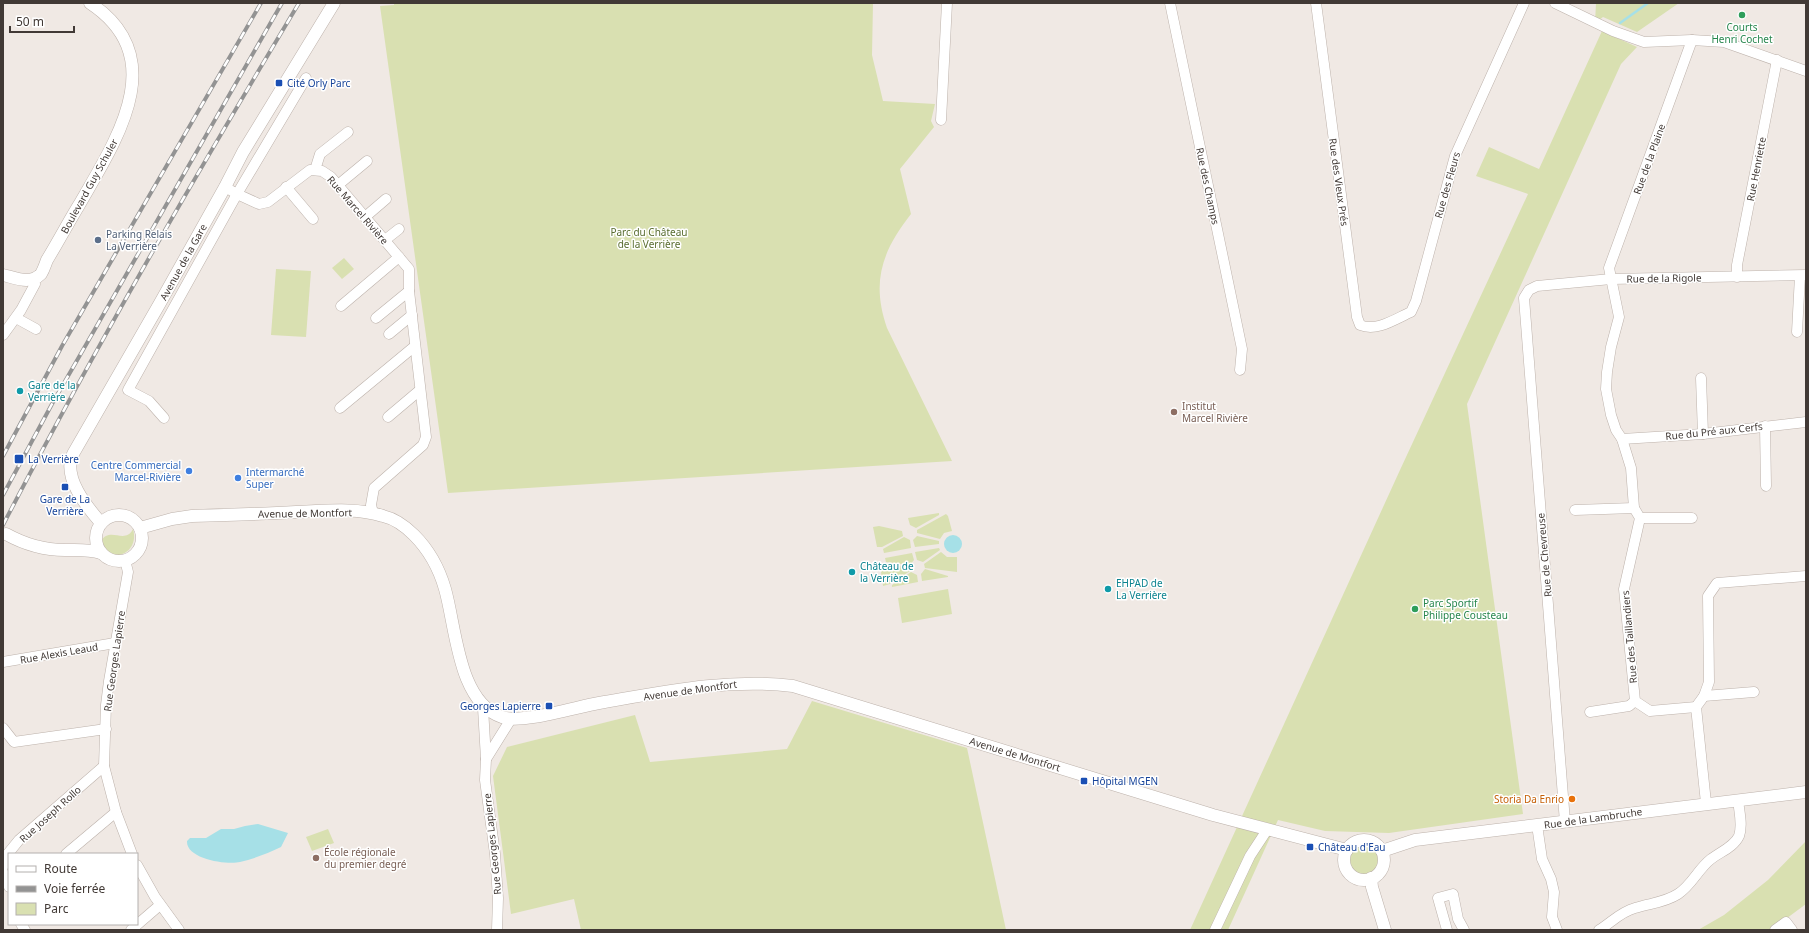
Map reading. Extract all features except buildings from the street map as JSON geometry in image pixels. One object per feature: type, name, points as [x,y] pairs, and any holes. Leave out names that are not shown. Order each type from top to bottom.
[{"type":"street","name":"Boulevard Guy Schuler","points":[[34,280],[41,274],[110,150],[128,108],[133,88],[132,65],[126,45],[114,24],[90,3]]},
{"type":"street","name":"Avenue de la Gare","points":[[101,523],[81,497],[70,466],[72,454],[225,187],[243,152],[334,3]]},
{"type":"street","points":[[941,120],[947,3]]},
{"type":"street","name":"Rue des Champs","points":[[1170,3],[1242,350],[1240,370]]},
{"type":"street","name":"Rue des Vieux Prés","points":[[1316,3],[1358,317],[1360,325],[1368,328],[1376,327],[1394,319]]},
{"type":"street","name":"Rue des Fleurs","points":[[1394,319],[1411,312],[1416,301],[1454,156],[1524,3]]},
{"type":"street","points":[[1556,3],[1613,31],[1644,42],[1692,40],[1724,42],[1806,70]]},
{"type":"street","name":"Rue de la Plaine","points":[[1611,279],[1609,268],[1692,40]]},
{"type":"street","name":"Rue Henriette","points":[[1737,277],[1737,265],[1777,60]]},
{"type":"street","points":[[128,390],[237,194],[306,78]]},
{"type":"street","points":[[225,187],[259,204],[268,202],[305,173],[315,170],[320,154],[348,132]]},
{"type":"street","points":[[338,185],[367,161]]},
{"type":"street","name":"Rue Marcel Rivière","points":[[315,170],[327,174],[338,185],[409,269],[409,291],[426,437],[423,445],[374,488],[371,505],[373,513]]},
{"type":"street","points":[[286,187],[313,219]]},
{"type":"street","points":[[365,217],[386,199]]},
{"type":"street","points":[[385,240],[399,229]]},
{"type":"street","points":[[340,306],[399,257]]},
{"type":"street","name":"Boulevard Guy Schuler","points":[[18,278],[32,273],[46,263]]},
{"type":"street","points":[[3,275],[24,280],[34,280],[35,284],[16,318],[3,335]]},
{"type":"street","points":[[1797,332],[1803,276]]},
{"type":"street","name":"Rue de la Rigole","points":[[1528,290],[1537,286],[1611,279],[1803,276]]},
{"type":"street","points":[[1611,279],[1619,318],[1611,347],[1606,389],[1610,415],[1616,430],[1622,439],[1631,468],[1634,508],[1640,518],[1692,518]]},
{"type":"street","name":"Rue de Chevreuse","points":[[1528,290],[1524,298],[1565,822]]},
{"type":"street","points":[[376,318],[409,291]]},
{"type":"street","points":[[389,334],[412,315]]},
{"type":"street","points":[[16,318],[36,329]]},
{"type":"street","points":[[340,408],[416,346]]},
{"type":"street","points":[[1701,378],[1703,434]]},
{"type":"street","points":[[115,381],[149,401],[164,418]]},
{"type":"street","points":[[388,417],[420,390]]},
{"type":"street","name":"Rue du Pré aux Cerfs","points":[[1622,439],[1703,434],[1806,422]]},
{"type":"street","points":[[1765,426],[1766,486]]},
{"type":"street","points":[[1575,510],[1634,508]]},
{"type":"street","name":"Avenue de Montfort","points":[[140,528],[172,519],[192,516],[344,510],[373,513],[395,520],[405,526],[426,548],[432,558],[445,589],[467,681],[472,693],[483,708],[492,714],[511,720],[609,702],[731,683],[771,683],[793,686],[1206,813],[1347,850]]},
{"type":"street","points":[[116,515],[124,515],[131,518],[140,528],[142,534],[141,548],[137,553],[125,560],[112,560],[98,548],[96,538],[101,523],[109,518],[116,515]]},
{"type":"street","name":"Rue des Taillandiers","points":[[1635,701],[1624,589],[1640,518]]},
{"type":"street","points":[[96,538],[82,542],[57,544],[37,542],[6,534],[23,543],[44,548],[64,550],[83,549],[102,553]]},
{"type":"street","name":"Rue Georges Lapierre","points":[[125,560],[128,572],[115,643],[106,705],[104,766],[116,812],[132,853]]},
{"type":"street","points":[[1706,803],[1696,707],[1704,696],[1709,682],[1708,596],[1717,583],[1806,576]]},
{"type":"street","name":"Rue Alexis Leaud","points":[[3,662],[115,643]]},
{"type":"street","points":[[1704,696],[1754,692]]},
{"type":"street","points":[[1590,712],[1629,706],[1635,701],[1650,711],[1696,707]]},
{"type":"street","name":"Rue Georges Lapierre","points":[[483,708],[486,759],[485,780],[490,811],[498,898],[496,930]]},
{"type":"street","name":"Rue Georges Lapierre","points":[[486,759],[511,720]]},
{"type":"street","points":[[3,728],[14,742],[106,729]]},
{"type":"street","name":"Rue Joseph Rollo","points":[[8,853],[19,840],[104,766]]},
{"type":"street","name":"Rue de la Lambruche","points":[[1382,852],[1415,840],[1706,803],[1806,792]]},
{"type":"street","points":[[1599,930],[1622,913],[1635,908],[1663,902],[1678,894],[1691,883],[1711,859],[1734,844],[1739,836],[1741,826],[1738,800]]},
{"type":"street","points":[[67,853],[116,812]]},
{"type":"street","points":[[1537,825],[1542,859],[1554,892],[1552,917],[1557,930]]},
{"type":"street","points":[[1215,930],[1250,856],[1267,830]]},
{"type":"street","points":[[1363,840],[1374,843],[1382,852],[1384,864],[1377,875],[1365,880],[1352,875],[1345,864],[1347,850],[1352,845],[1363,840]]},
{"type":"street","name":"Rue Joseph Rollo","points":[[3,867],[8,854]]},
{"type":"street","points":[[138,867],[160,905],[179,930]]},
{"type":"street","points":[[3,872],[8,884]]},
{"type":"street","points":[[1371,878],[1372,887],[1385,930]]},
{"type":"street","points":[[1447,930],[1438,898],[1453,894],[1458,919],[1464,930]]},
{"type":"street","points":[[138,924],[160,905]]},
{"type":"street","points":[[1775,930],[1789,926]]},
{"type":"green space","name":"Parc du Château de la Verrière","points":[[394,3],[873,3],[872,55],[883,101],[935,104],[931,121],[934,127],[900,169],[911,214],[886,254],[880,281],[880,296],[882,311],[887,328],[952,461],[448,493],[380,6],[394,5]]},
{"type":"green space","points":[[1596,3],[1679,3],[1637,32],[1603,17],[1595,23]]},
{"type":"green space","name":"Parc Sportif Philippe Cousteau","points":[[1602,31],[1637,47],[1621,64],[1467,404],[1523,814],[1389,833],[1325,831],[1278,820],[1228,930],[1190,930],[1528,194],[1476,176],[1489,147],[1539,169]]},
{"type":"green space","points":[[344,258],[354,269],[342,279],[332,268]]},
{"type":"green space","points":[[276,269],[311,271],[306,337],[271,335]]},
{"type":"green space","points":[[939,513],[939,515],[916,528],[910,525],[908,518]]},
{"type":"green space","points":[[946,514],[948,516],[952,531],[944,533],[940,539],[917,533],[917,530]]},
{"type":"green space","points":[[879,526],[902,531],[903,536],[882,547],[877,547],[873,527]]},
{"type":"green space","points":[[133,529],[134,538],[132,546],[127,551],[115,555],[108,553],[104,549],[101,541],[105,537],[109,535],[126,536]]},
{"type":"green space","points":[[917,536],[939,541],[939,544],[915,547],[913,540]]},
{"type":"green space","points":[[904,537],[910,540],[911,548],[884,553],[883,549]]},
{"type":"green space","points":[[939,548],[940,550],[923,562],[917,560],[915,552]]},
{"type":"green space","points":[[941,552],[947,557],[957,557],[957,572],[925,568],[924,564]]},
{"type":"green space","points":[[912,553],[914,560],[910,565],[886,562],[885,558]]},
{"type":"green space","points":[[885,563],[909,568],[910,571],[890,584],[883,586],[880,565]]},
{"type":"green space","points":[[925,569],[948,577],[922,581],[921,574]]},
{"type":"green space","points":[[911,572],[917,575],[918,582],[892,587],[892,585]]},
{"type":"green space","points":[[948,589],[952,614],[902,623],[898,598]]},
{"type":"green space","points":[[812,701],[967,748],[1006,930],[581,930],[574,899],[511,914],[493,776],[507,747],[635,715],[650,762],[787,749]]},
{"type":"green space","points":[[328,829],[334,843],[312,851],[306,837]]},
{"type":"green space","points":[[1806,841],[1806,904],[1771,930],[1698,930],[1724,915],[1768,880]]},
{"type":"green space","points":[[1364,845],[1375,849],[1379,860],[1375,871],[1364,875],[1353,871],[1349,860],[1353,849]]},
{"type":"water","points":[[953,535],[960,537],[962,544],[960,551],[953,553],[946,551],[944,544],[946,537]]},
{"type":"water","points":[[258,824],[288,833],[281,847],[256,858],[234,863],[226,863],[200,856],[188,847],[187,841],[190,838],[206,838],[221,829],[234,829]]},
{"type":"waterway","points":[[1620,23],[1648,3]]},
{"type":"railway","points":[[3,456],[62,346],[261,3]]},
{"type":"railway","points":[[3,495],[52,404],[282,3]]},
{"type":"railway","points":[[3,525],[110,327],[222,132],[299,3]]},
{"type":"place","name":"Courts Henri Cochet","points":[[1742,15]]},
{"type":"place","name":"Cité Orly Parc","points":[[279,83]]},
{"type":"place","name":"Parking Relais La Verrière","points":[[98,240]]},
{"type":"place","name":"Gare de la Verrière","points":[[20,391]]},
{"type":"place","name":"Institut Marcel Rivière","points":[[1174,412]]},
{"type":"place","name":"La Verrière","points":[[19,459]]},
{"type":"place","name":"Centre Commercial Marcel-Rivière","points":[[189,471]]},
{"type":"place","name":"Intermarché Super","points":[[238,478]]},
{"type":"place","name":"Gare de La Verrière","points":[[65,487]]},
{"type":"place","name":"Château de la Verrière","points":[[852,572]]},
{"type":"place","name":"EHPAD de La Verrière","points":[[1108,589]]},
{"type":"place","name":"Parc Sportif Philippe Cousteau","points":[[1415,609]]},
{"type":"place","name":"Georges Lapierre","points":[[549,706]]},
{"type":"place","name":"Hôpital MGEN","points":[[1084,781]]},
{"type":"place","name":"Storia Da Enrio","points":[[1572,799]]},
{"type":"place","name":"Château d'Eau","points":[[1310,847]]},
{"type":"place","name":"École régionale du premier degré","points":[[316,858]]}]
